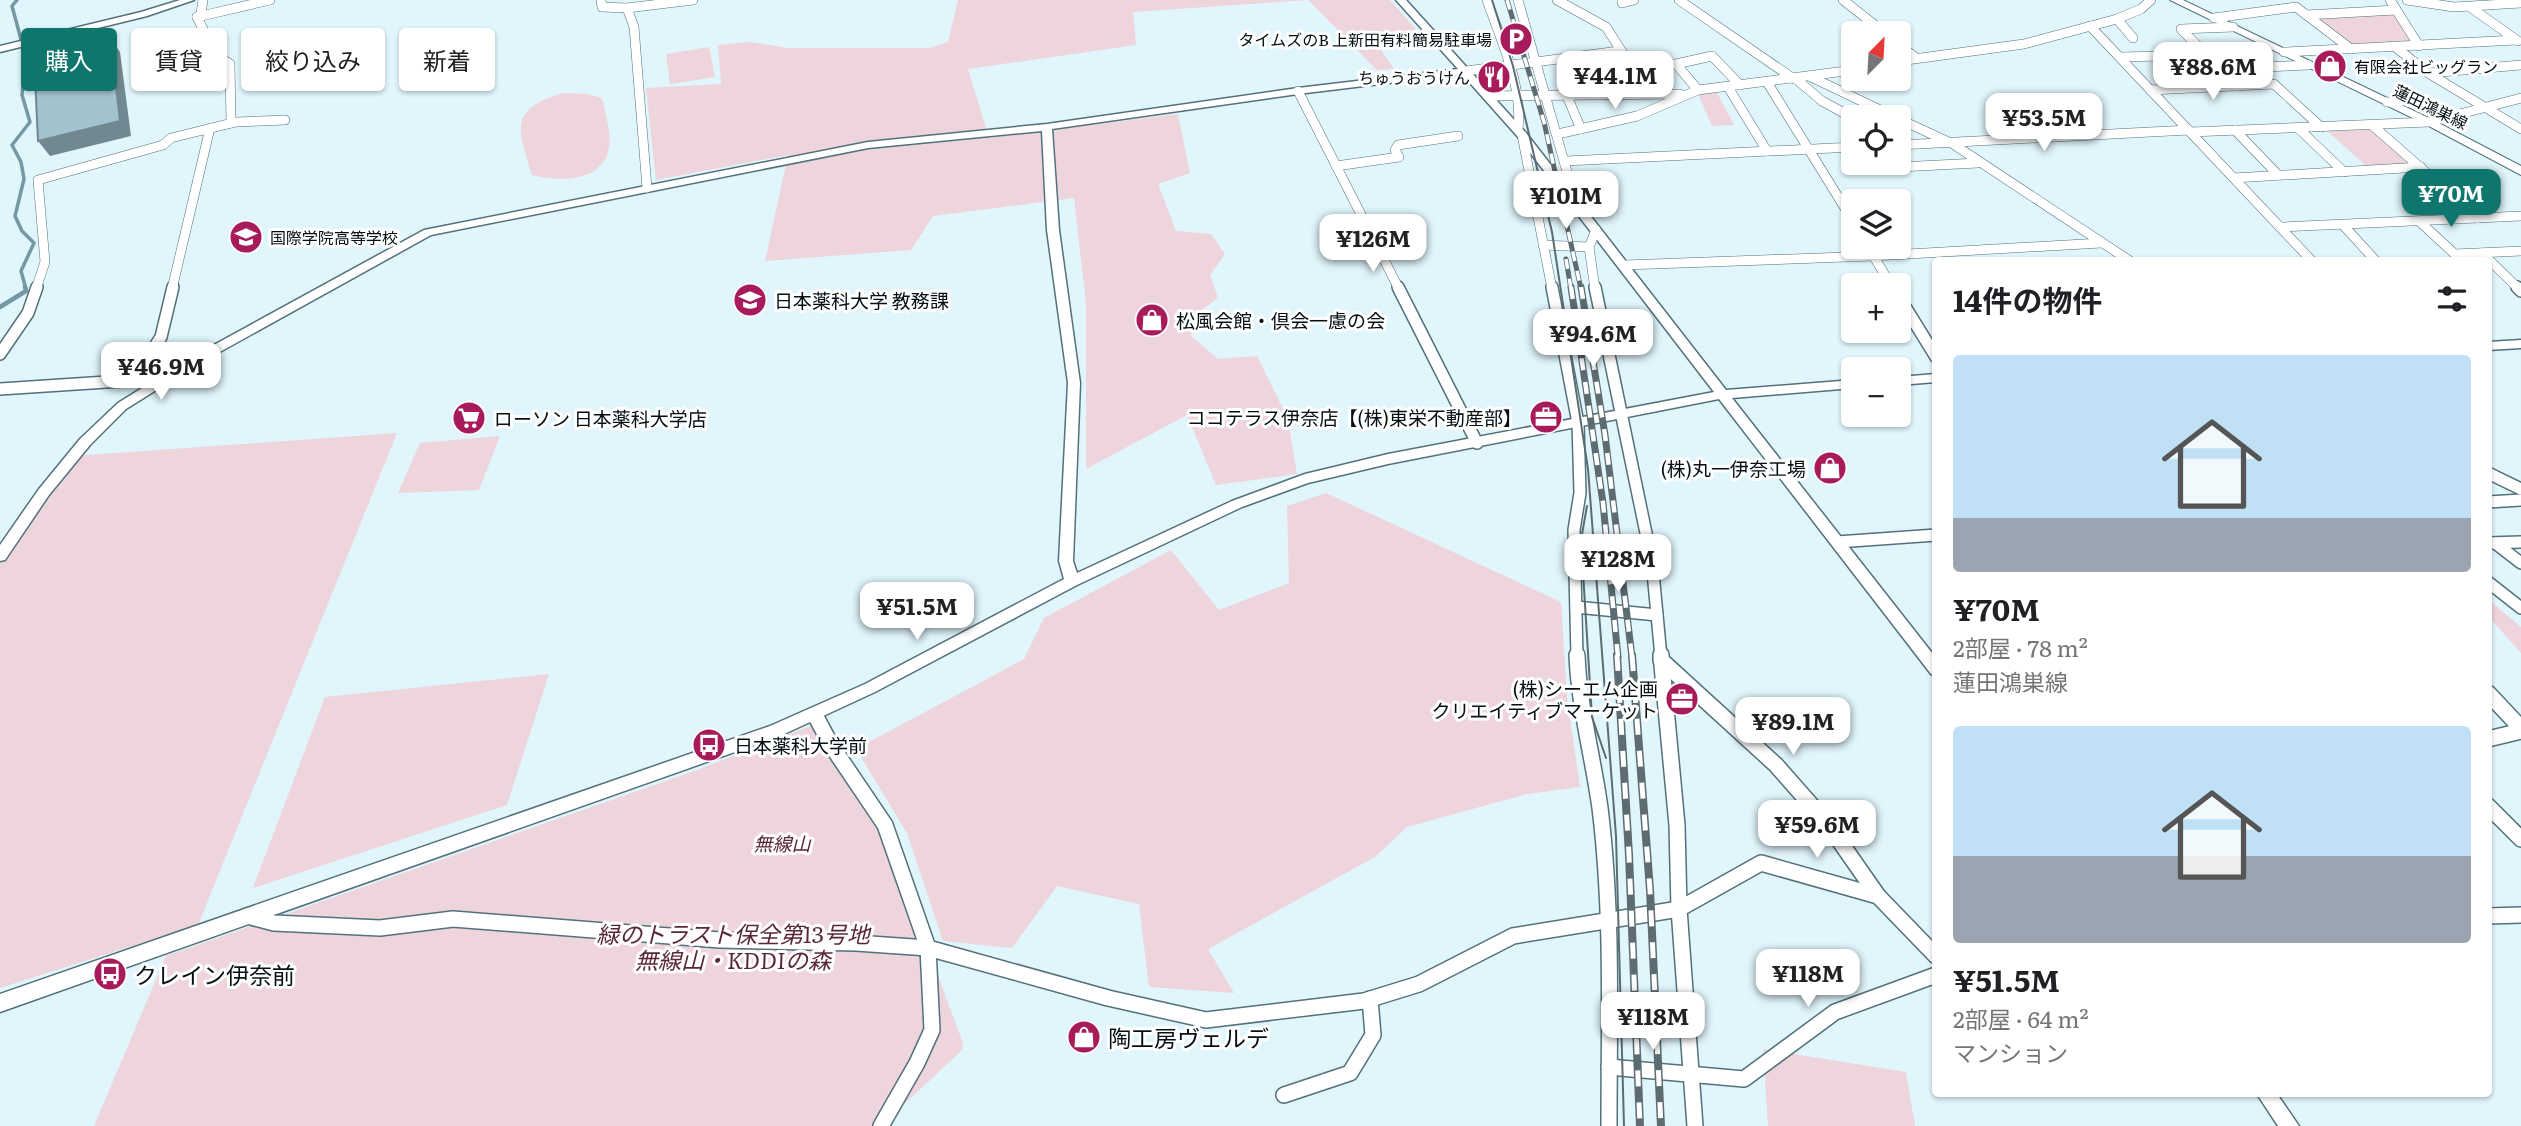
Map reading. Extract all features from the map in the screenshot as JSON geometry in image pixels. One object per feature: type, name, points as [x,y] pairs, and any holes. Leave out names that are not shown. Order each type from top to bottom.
[{"type":"main road","name":"蓮田鴻巣線","points":[[2175,0],[2429,122],[2521,171]]},
{"type":"street","points":[[0,49],[144,14],[189,0]]},
{"type":"street","points":[[197,18],[201,14],[203,0]]},
{"type":"street","points":[[197,18],[241,4],[270,0]]},
{"type":"street","points":[[601,0],[602,7],[627,8],[693,0]]},
{"type":"street","points":[[1401,0],[1520,132],[1932,665]]},
{"type":"street","points":[[1486,0],[1509,67],[1521,118],[1520,132],[1578,423],[1580,493],[1574,530],[1578,678],[1600,808],[1609,919],[1609,1126]]},
{"type":"street","points":[[1518,0],[1577,206]]},
{"type":"street","points":[[1557,0],[1606,27],[1633,69],[1675,95]]},
{"type":"street","points":[[1622,3],[1634,0]]},
{"type":"street","points":[[1679,0],[1795,79],[1822,101],[1841,111]]},
{"type":"street","points":[[1843,0],[1870,21]]},
{"type":"street","points":[[1911,58],[2024,44],[2117,19],[2141,9],[2151,0]]},
{"type":"street","points":[[2390,0],[2419,46]]},
{"type":"street","points":[[2407,0],[2470,7],[2498,2],[2521,3]]},
{"type":"street","points":[[2214,18],[2296,7],[2351,49]]},
{"type":"street","points":[[2470,7],[2518,42]]},
{"type":"street","points":[[627,8],[634,27],[647,188]]},
{"type":"street","points":[[2306,15],[2396,9]]},
{"type":"street","points":[[197,18],[216,55],[230,64],[231,123]]},
{"type":"street","points":[[2117,19],[2133,38]]},
{"type":"street","points":[[2090,26],[2308,257]]},
{"type":"street","points":[[2233,27],[2180,29],[2237,86]]},
{"type":"street","points":[[2284,52],[2518,42]]},
{"type":"street","points":[[2394,46],[2428,73],[2521,129]]},
{"type":"street","points":[[0,556],[44,492],[85,442],[122,406],[418,236],[858,146],[1047,127],[1298,91],[1509,67],[1619,51]]},
{"type":"street","points":[[1911,54],[1915,57]]},
{"type":"street","points":[[2120,57],[2206,55]]},
{"type":"street","points":[[1698,90],[1676,64],[1713,56],[1740,85]]},
{"type":"street","points":[[2220,69],[2309,65]]},
{"type":"street","points":[[2428,73],[2521,65]]},
{"type":"street","points":[[1488,96],[1675,95],[1841,72]]},
{"type":"street","points":[[1811,77],[1869,105]]},
{"type":"street","points":[[1767,82],[1811,148],[1841,200]]},
{"type":"street","points":[[2150,89],[2274,84],[2321,127]]},
{"type":"street","points":[[1728,87],[1767,151]]},
{"type":"street","points":[[1298,91],[1477,443]]},
{"type":"street","points":[[1558,134],[1625,120],[1659,108],[1675,95]]},
{"type":"street","points":[[1567,96],[1581,129]]},
{"type":"street","points":[[1911,145],[2429,122],[2521,98]]},
{"type":"street","points":[[2387,102],[2422,99],[2447,117]]},
{"type":"street","points":[[0,354],[28,313],[45,262],[38,180],[163,145],[171,138],[210,128],[231,123],[285,120]]},
{"type":"street","points":[[1911,125],[1953,144],[2124,257]]},
{"type":"street","points":[[2372,125],[2478,218]]},
{"type":"street","points":[[1047,127],[1053,230],[1073,383],[1066,561],[1072,581]]},
{"type":"street","points":[[133,380],[161,337],[210,128]]},
{"type":"street","points":[[2298,128],[2344,172]]},
{"type":"street","points":[[2235,130],[2278,175]]},
{"type":"street","points":[[1336,166],[1399,157],[1395,150],[1398,145],[1458,136]]},
{"type":"street","points":[[1566,161],[1841,147]]},
{"type":"street","points":[[1911,166],[1978,163]]},
{"type":"street","points":[[2234,178],[2421,167]]},
{"type":"street","points":[[2281,227],[2521,216]]},
{"type":"street","points":[[2419,221],[2457,257]]},
{"type":"street","points":[[2343,225],[2371,257]]},
{"type":"street","points":[[1596,230],[1589,247],[1601,329],[1652,562],[1678,825],[1679,909],[1695,1126]]},
{"type":"street","points":[[1911,250],[2101,243]]},
{"type":"street","points":[[1543,245],[1589,247]]},
{"type":"street","points":[[2463,257],[2521,251]]},
{"type":"street","points":[[1625,265],[1841,253]]},
{"type":"street","points":[[2482,253],[2486,257]]},
{"type":"street","points":[[2492,262],[2519,286]]},
{"type":"street","points":[[1911,317],[1932,351]]},
{"type":"street","points":[[1559,327],[1601,329]]},
{"type":"street","points":[[2492,346],[2521,344]]},
{"type":"street","points":[[0,389],[167,378]]},
{"type":"street","points":[[1911,380],[1932,378]]},
{"type":"street","points":[[0,1003],[725,750],[815,715],[1072,581],[1271,491],[1353,466],[1724,394],[1841,385]]},
{"type":"street","points":[[2492,475],[2521,489]]},
{"type":"street","points":[[2492,502],[2521,500]]},
{"type":"street","points":[[1837,542],[1932,535]]},
{"type":"street","points":[[2492,543],[2521,542]]},
{"type":"street","points":[[2492,543],[2521,563]]},
{"type":"street","points":[[2492,585],[2521,608]]},
{"type":"street","points":[[1576,607],[1657,614]]},
{"type":"street","points":[[1661,660],[1776,765],[1827,823],[1878,896],[1932,952]]},
{"type":"street","points":[[2492,697],[2521,729],[2492,738]]},
{"type":"street","points":[[815,715],[831,745],[886,825],[928,948],[932,1030],[917,1063],[881,1126]]},
{"type":"street","points":[[2492,810],[2521,839]]},
{"type":"street","points":[[247,916],[274,923],[380,928],[453,919],[720,940],[856,943],[928,948],[1108,998],[1206,1020],[1370,999],[1419,984],[1513,936],[1679,909],[1761,863],[1878,896]]},
{"type":"street","points":[[2492,916],[2521,915]]},
{"type":"street","points":[[1609,1067],[1744,1079],[1835,1012],[1932,976]]},
{"type":"street","points":[[1284,1095],[1350,1073],[1373,1035],[1370,999]]},
{"type":"street","points":[[2268,1097],[2290,1126]]},
{"type":"green space","points":[[958,0],[1308,0],[1133,12],[1136,45],[968,69],[989,138],[1178,114],[1190,173],[1158,184],[1176,231],[1211,234],[1225,254],[1210,275],[1218,298],[1199,312],[1191,336],[1218,359],[1257,356],[1288,419],[1297,474],[1216,485],[1187,415],[1086,469],[1086,303],[1074,198],[933,216],[911,250],[765,261],[788,155],[656,180],[646,88],[721,84],[718,45],[749,42],[788,48],[930,48],[948,42]]},
{"type":"green space","points":[[1308,0],[1390,0],[1422,36],[1379,47],[1394,69],[1377,70]]},
{"type":"green space","points":[[2394,12],[2413,43],[2352,46],[2311,15]]},
{"type":"green space","points":[[709,47],[715,77],[670,84],[666,54]]},
{"type":"green space","points":[[563,93],[587,94],[601,98],[610,143],[606,157],[599,167],[577,178],[532,175],[521,132],[525,114],[545,99]]},
{"type":"green space","points":[[1717,93],[1734,125],[1712,126],[1698,94]]},
{"type":"green space","points":[[2363,126],[2374,129],[2410,163],[2409,166],[2367,167],[2324,128]]},
{"type":"green space","points":[[397,433],[198,925],[0,988],[0,558],[73,456]]},
{"type":"green space","points":[[500,436],[479,490],[398,493],[420,443]]},
{"type":"green space","points":[[1326,493],[1561,602],[1567,697],[1580,787],[1527,794],[1407,827],[1375,857],[1208,949],[1234,993],[1149,987],[1139,904],[1057,886],[1012,948],[943,941],[907,833],[856,749],[1024,659],[1044,618],[1171,550],[1219,610],[1289,583],[1287,506]]},
{"type":"green space","points":[[2492,603],[2521,627],[2521,653],[2492,620]]},
{"type":"green space","points":[[549,674],[507,805],[253,888],[325,697]]},
{"type":"green space","name":"緑のトラスト保全第13号地 無線山・KDDIの森","points":[[813,725],[882,825],[963,1043],[962,1050],[881,1126],[94,1126],[166,956],[697,770]]},
{"type":"green space","points":[[1763,1049],[1906,1072],[1915,1126],[1768,1126]]},
{"type":"building","points":[[36,91],[116,91],[120,121],[38,141]]},
{"type":"waterway","points":[[17,0],[12,6],[26,58],[22,95],[30,122],[12,145],[21,162],[24,179],[15,216],[22,231],[34,243],[21,271],[26,289]]},
{"type":"waterway","points":[[0,307],[26,291],[25,287]]},
{"type":"tram line","points":[[1492,0],[1513,66],[1552,232],[1588,469],[1616,836],[1624,1126]]},
{"type":"tram line","points":[[1587,506],[1581,540],[1592,717],[1606,758]]},
{"type":"railway","points":[[1507,0],[1544,122],[1581,289]]},
{"type":"railway","points":[[1566,259],[1571,289]]},
{"type":"railway","points":[[1571,287],[1603,503],[1618,657]]},
{"type":"railway","points":[[1581,287],[1605,435],[1632,657]]},
{"type":"railway","points":[[1617,655],[1629,855],[1640,1126]]},
{"type":"railway","points":[[1632,655],[1650,890],[1661,1126]]},
{"type":"place","name":"タイムズのB 上新田有料簡易駐車場","points":[[1516,39]]},
{"type":"place","name":"有限会社ビッグラン","points":[[2330,66]]},
{"type":"place","name":"ちゅうおうけん","points":[[1494,77]]},
{"type":"place","name":"国際学院高等学校","points":[[246,237]]},
{"type":"place","name":"日本薬科大学 教務課","points":[[750,300]]},
{"type":"place","name":"松風会館・倶会一慮の会","points":[[1152,320]]},
{"type":"place","name":"ココテラス伊奈店【(株)東栄不動産部】","points":[[1546,417]]},
{"type":"place","name":"ローソン 日本薬科大学店","points":[[469,418]]},
{"type":"place","name":"(株)丸一伊奈工場","points":[[1830,468]]},
{"type":"place","name":"(株)シーエム企画 クリエイティブマーケット","points":[[1682,699]]},
{"type":"place","name":"日本薬科大学前","points":[[709,745]]},
{"type":"place","name":"クレイン伊奈前","points":[[110,974]]},
{"type":"place","name":"陶工房ヴェルデ","points":[[1084,1037]]},
{"type":"park label","name":"無線山","points":[[782,843]]}]
